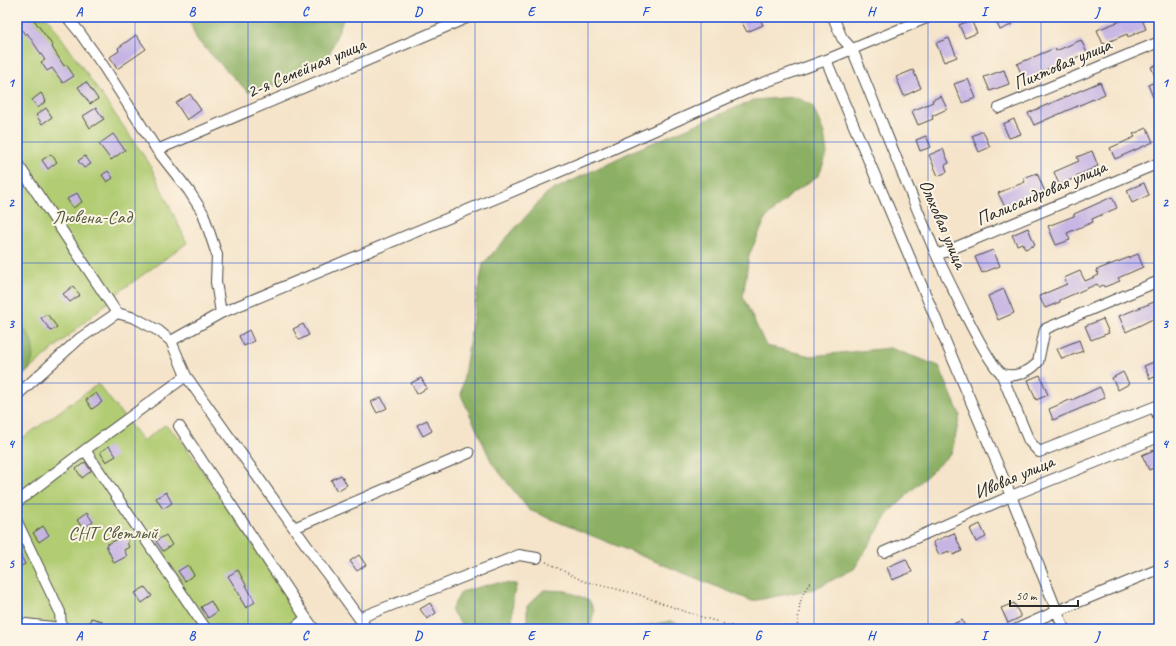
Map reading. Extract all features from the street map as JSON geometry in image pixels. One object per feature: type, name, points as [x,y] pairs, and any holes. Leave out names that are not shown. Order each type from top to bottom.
[{"type":"street","points":[[66,17],[80,33],[104,67],[157,150],[189,191],[203,213],[217,255],[216,282],[221,313]]},
{"type":"street","name":"2-я Семейная улица","points":[[157,150],[469,17]]},
{"type":"street","name":"Ольховая улица","points":[[833,17],[842,38],[852,49],[937,255],[977,337],[995,367],[1000,372],[1029,441],[1039,452]]},
{"type":"street","points":[[171,341],[221,313],[597,156],[752,87],[826,60],[929,17]]},
{"type":"street","name":"Пихтовая улица","points":[[999,108],[1159,42]]},
{"type":"street","points":[[826,60],[1011,496],[1064,629]]},
{"type":"street","points":[[17,163],[117,313],[135,318],[159,331],[171,341],[186,376],[367,629]]},
{"type":"street","name":"Палисандровая улица","points":[[937,255],[1159,163]]},
{"type":"street","points":[[1000,372],[1008,375],[1018,374],[1028,371],[1035,365],[1038,362],[1045,329],[1159,281]]},
{"type":"street","points":[[17,395],[78,339],[117,313]]},
{"type":"street","points":[[17,502],[186,376]]},
{"type":"street","points":[[1156,406],[1159,417]]},
{"type":"street","name":"Ивовая улица","points":[[1039,452],[1156,406]]},
{"type":"street","points":[[179,426],[314,629]]},
{"type":"street","name":"Ивовая улица","points":[[884,552],[1011,496],[1159,436]]},
{"type":"street","points":[[85,450],[206,629]]},
{"type":"street","points":[[294,528],[469,453]]},
{"type":"street","points":[[17,522],[60,612],[63,629],[17,623]]},
{"type":"street","points":[[359,618],[519,555],[537,558]]},
{"type":"street","points":[[1017,629],[1159,569]]},
{"type":"street","points":[[293,629],[306,618]]},
{"type":"path","points":[[537,558],[583,581],[637,594],[689,613],[741,629]]},
{"type":"path","points":[[797,629],[800,603],[811,580]]},
{"type":"green space","name":"Лювена-Сад","points":[[17,17],[47,17],[149,163],[187,243],[123,289],[17,380]]},
{"type":"green space","points":[[188,17],[344,17],[329,55],[294,80],[248,92],[197,40]]},
{"type":"green space","points":[[795,97],[812,105],[824,133],[827,154],[819,175],[793,193],[766,218],[749,255],[743,297],[766,346],[811,356],[890,348],[939,366],[960,415],[952,452],[889,512],[854,569],[814,589],[752,601],[529,510],[492,463],[461,395],[483,264],[547,193],[633,151],[754,100]]},
{"type":"green space","points":[[17,327],[28,333],[31,339],[33,353],[27,372],[17,380]]},
{"type":"green space","name":"СНТ Светлый","points":[[98,384],[143,441],[165,425],[179,437],[311,629],[17,629],[17,442]]},
{"type":"green space","points":[[495,583],[517,584],[513,597],[512,623],[507,629],[466,629],[463,627],[451,610],[461,592]]},
{"type":"green space","points":[[544,590],[566,591],[589,600],[594,610],[590,629],[527,629],[527,606]]},
{"type":"green space","points":[[671,621],[691,629],[630,629]]},
{"type":"building","points":[[25,17],[32,17],[53,46],[52,47],[64,66],[66,64],[74,76],[63,83],[52,68],[47,71],[41,62],[45,60],[27,33],[25,35],[17,22]]},
{"type":"building","points":[[744,17],[759,17],[763,25],[747,32],[740,19]]},
{"type":"building","points":[[994,17],[1010,17],[1013,24],[1000,30]]},
{"type":"building","points":[[1131,17],[1141,17],[1146,29],[1128,37],[1127,34],[1103,44],[1097,30]]},
{"type":"building","points":[[971,20],[977,33],[965,38],[959,25]]},
{"type":"building","points":[[136,35],[146,49],[117,69],[110,57],[119,51],[118,48]]},
{"type":"building","points":[[949,38],[957,57],[944,62],[936,43]]},
{"type":"building","points":[[1081,40],[1087,53],[1038,73],[1039,76],[1025,82],[1017,64],[1055,48],[1056,51]]},
{"type":"building","points":[[1159,64],[1159,94],[1153,97],[1148,85],[1157,81],[1151,67]]},
{"type":"building","points":[[913,70],[921,88],[904,96],[896,77]]},
{"type":"building","points":[[1004,70],[1009,84],[990,91],[984,77]]},
{"type":"building","points":[[968,79],[976,98],[962,103],[954,84]]},
{"type":"building","points":[[86,82],[98,99],[90,104],[78,87]]},
{"type":"building","points":[[1100,82],[1105,94],[1034,125],[1028,113]]},
{"type":"building","points":[[41,93],[46,101],[38,108],[32,100]]},
{"type":"building","points":[[190,94],[201,110],[187,120],[176,103]]},
{"type":"building","points":[[941,96],[947,109],[932,116],[933,119],[918,125],[912,111],[933,102],[932,100]]},
{"type":"building","points":[[46,108],[52,117],[42,124],[36,115]]},
{"type":"building","points":[[96,108],[104,119],[90,128],[83,116]]},
{"type":"building","points":[[1014,119],[1021,134],[1009,138],[1003,124]]},
{"type":"building","points":[[1147,128],[1153,142],[1115,159],[1110,148],[1135,137],[1133,134]]},
{"type":"building","points":[[983,131],[990,147],[979,152],[972,136]]},
{"type":"building","points":[[113,134],[125,150],[111,160],[99,144]]},
{"type":"building","points":[[926,136],[931,147],[920,151],[916,140]]},
{"type":"building","points":[[943,149],[949,163],[945,165],[947,172],[938,176],[929,155]]},
{"type":"building","points":[[1092,151],[1098,166],[1059,185],[1054,172],[1079,161],[1077,157]]},
{"type":"building","points":[[51,154],[57,162],[48,169],[42,160]]},
{"type":"building","points":[[85,156],[91,164],[84,168],[78,161]]},
{"type":"building","points":[[108,171],[113,178],[107,182],[102,175]]},
{"type":"building","points":[[1037,173],[1045,192],[1006,209],[998,193],[1025,182],[1023,178]]},
{"type":"building","points":[[1144,183],[1149,195],[1132,203],[1127,190]]},
{"type":"building","points":[[77,193],[82,202],[73,208],[67,199]]},
{"type":"building","points":[[1112,197],[1117,208],[1092,219],[1093,222],[1067,233],[1070,240],[1056,245],[1048,226],[1074,216],[1074,214]]},
{"type":"building","points":[[1028,228],[1035,245],[1025,249],[1022,243],[1017,245],[1012,235]]},
{"type":"building","points":[[993,250],[1000,266],[982,273],[975,257]]},
{"type":"building","points":[[1138,254],[1143,267],[1118,278],[1120,281],[1104,287],[1103,285],[1099,287],[1097,284],[1045,308],[1039,296],[1067,284],[1064,278],[1080,271],[1085,281],[1099,275],[1096,270]]},
{"type":"building","points":[[73,286],[80,295],[70,302],[63,294]]},
{"type":"building","points":[[1004,289],[1014,313],[998,320],[988,296]]},
{"type":"building","points":[[1159,300],[1159,316],[1126,332],[1119,316]]},
{"type":"building","points":[[47,314],[57,327],[51,331],[41,318]]},
{"type":"building","points":[[1103,319],[1109,333],[1091,340],[1085,326]]},
{"type":"building","points":[[303,324],[309,335],[299,340],[293,329]]},
{"type":"building","points":[[249,330],[254,341],[244,346],[239,336]]},
{"type":"building","points":[[1079,340],[1083,351],[1062,359],[1057,349]]},
{"type":"building","points":[[1159,360],[1159,375],[1150,379],[1144,366]]},
{"type":"building","points":[[1123,372],[1129,384],[1118,390],[1112,378]]},
{"type":"building","points":[[1040,375],[1048,395],[1036,400],[1028,380]]},
{"type":"building","points":[[421,378],[427,388],[417,394],[411,383]]},
{"type":"building","points":[[1100,387],[1105,398],[1053,420],[1049,409]]},
{"type":"building","points":[[96,393],[102,402],[92,409],[86,400]]},
{"type":"building","points":[[381,397],[387,408],[377,413],[371,402]]},
{"type":"building","points":[[427,420],[432,431],[423,436],[417,425]]},
{"type":"building","points":[[109,446],[116,456],[106,462],[100,452]]},
{"type":"building","points":[[1159,448],[1159,466],[1149,470],[1142,455]]},
{"type":"building","points":[[85,462],[91,471],[82,478],[76,469]]},
{"type":"building","points":[[341,475],[347,485],[337,491],[331,480]]},
{"type":"building","points":[[166,492],[172,503],[163,509],[156,498]]},
{"type":"building","points":[[87,513],[93,522],[83,529],[77,520]]},
{"type":"building","points":[[980,524],[986,537],[976,542],[970,529]]},
{"type":"building","points":[[43,526],[49,535],[39,542],[33,533]]},
{"type":"building","points":[[124,532],[129,542],[127,543],[129,547],[124,550],[127,556],[114,563],[106,545],[118,539],[116,536]]},
{"type":"building","points":[[954,533],[962,551],[953,555],[952,552],[949,553],[949,551],[939,555],[933,542]]},
{"type":"building","points":[[166,535],[172,545],[163,551],[156,541]]},
{"type":"building","points":[[17,548],[25,564],[17,568]]},
{"type":"building","points":[[359,555],[366,565],[357,571],[350,561]]},
{"type":"building","points":[[906,559],[912,572],[892,580],[887,567]]},
{"type":"building","points":[[188,565],[194,575],[185,581],[178,571]]},
{"type":"building","points":[[238,570],[255,602],[246,608],[228,576]]},
{"type":"building","points":[[145,587],[152,596],[142,603],[135,593]]},
{"type":"building","points":[[211,601],[217,612],[208,618],[201,607]]},
{"type":"building","points":[[430,603],[436,613],[427,619],[420,609]]},
{"type":"building","points":[[1014,603],[1021,617],[1008,623],[1001,608]]},
{"type":"building","points":[[91,618],[102,621],[100,629],[88,629]]},
{"type":"building","points":[[962,620],[966,629],[942,629]]}]
